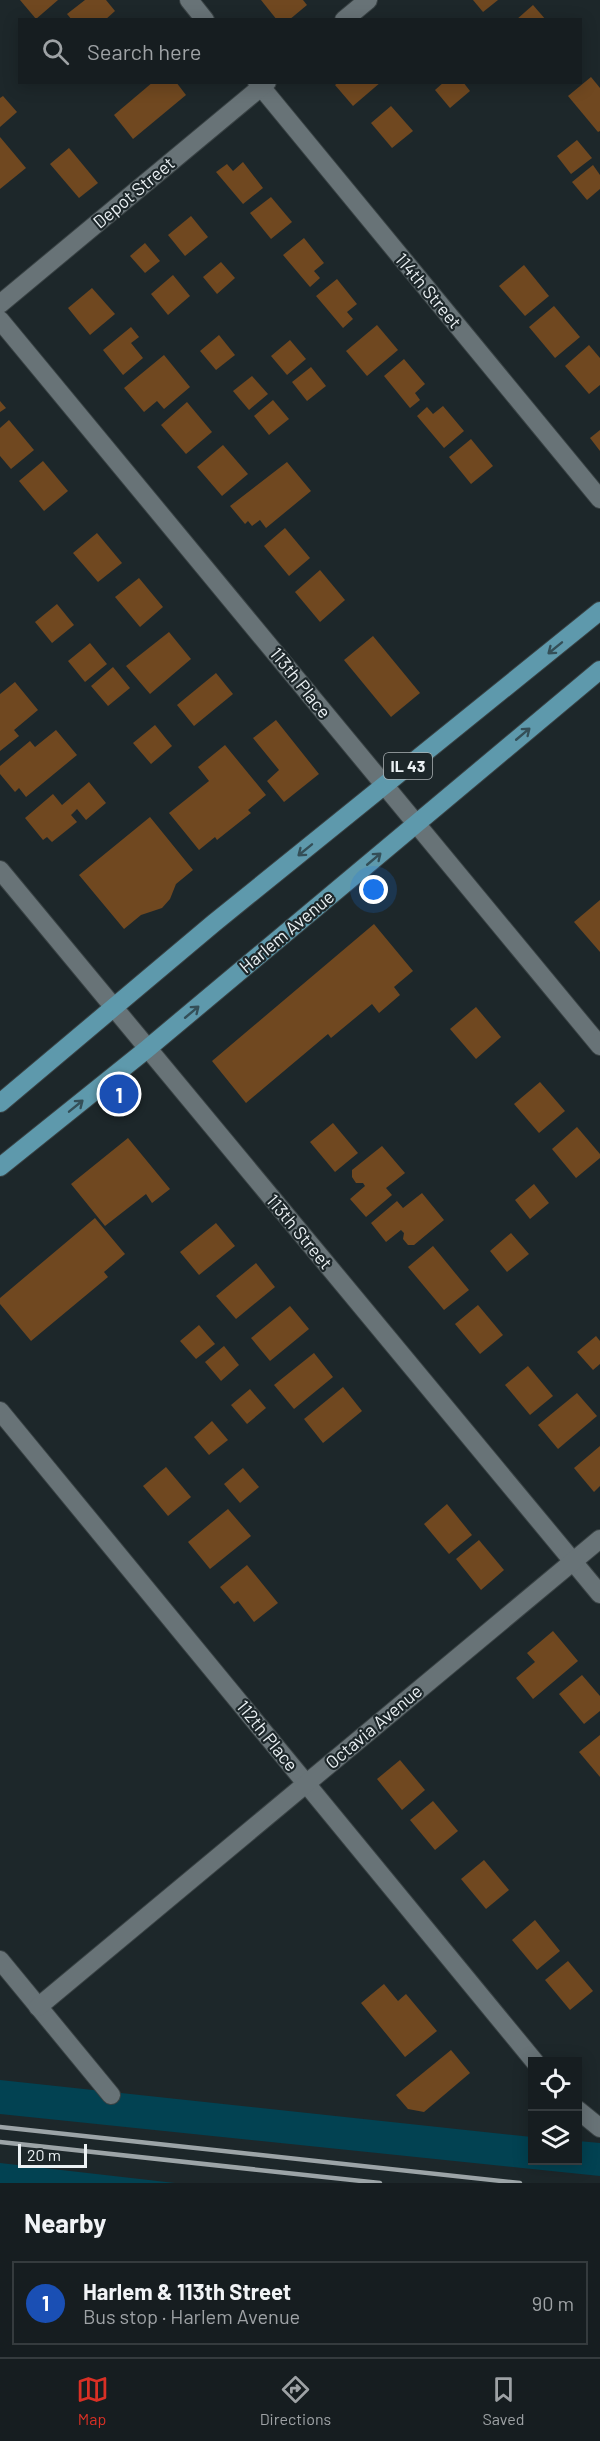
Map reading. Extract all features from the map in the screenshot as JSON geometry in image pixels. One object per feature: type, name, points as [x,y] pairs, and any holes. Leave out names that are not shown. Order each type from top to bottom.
[{"type":"main road","name":"IL 43","points":[[0,1103],[112,1008],[600,611]]},
{"type":"main road","name":"Harlem Avenue","points":[[0,1167],[147,1049],[600,670]]},
{"type":"street","points":[[189,0],[203,18]]},
{"type":"street","points":[[346,18],[368,0]]},
{"type":"street","name":"Depot Street","points":[[0,304],[262,84]]},
{"type":"street","name":"114th Street","points":[[262,84],[600,499]]},
{"type":"street","name":"113th Place","points":[[0,320],[600,1046]]},
{"type":"street","name":"113th Street","points":[[0,870],[112,1008],[600,1594]]},
{"type":"street","name":"112th Place","points":[[0,1411],[532,2057]]},
{"type":"street","name":"Octavia Avenue","points":[[38,2007],[600,1539]]},
{"type":"street","points":[[0,1960],[111,2095]]},
{"type":"street","points":[[579,2111],[600,2128]]},
{"type":"shaded area","points":[[0,2080],[528,2137],[528,2165],[582,2165],[582,2141],[600,2143],[600,2176],[0,2114]]},
{"type":"shaded area","points":[[0,2163],[175,2183],[0,2183]]},
{"type":"building","points":[[20,0],[58,0],[37,18]]},
{"type":"building","points":[[85,0],[106,0],[115,11],[107,18],[70,18],[67,14]]},
{"type":"building","points":[[261,0],[303,0],[307,5],[291,18],[275,18]]},
{"type":"building","points":[[473,0],[498,0],[483,12]]},
{"type":"building","points":[[533,5],[544,18],[518,18]]},
{"type":"building","points":[[591,77],[600,88],[600,131],[598,132],[568,96]]},
{"type":"building","points":[[151,84],[178,84],[186,95],[133,139],[114,115]]},
{"type":"building","points":[[336,84],[379,84],[353,106]]},
{"type":"building","points":[[442,84],[465,84],[470,91],[450,108],[435,90]]},
{"type":"building","points":[[3,96],[17,112],[0,127],[0,98]]},
{"type":"building","points":[[391,106],[413,131],[392,148],[371,123]]},
{"type":"building","points":[[0,137],[26,168],[0,189]]},
{"type":"building","points":[[577,140],[592,158],[571,174],[557,156]]},
{"type":"building","points":[[69,148],[98,183],[79,198],[50,164]]},
{"type":"building","points":[[243,162],[263,188],[243,204],[216,172],[227,164],[233,171]]},
{"type":"building","points":[[593,165],[600,175],[600,189],[587,200],[572,182]]},
{"type":"building","points":[[271,197],[292,222],[271,239],[250,213]]},
{"type":"building","points":[[191,216],[208,237],[185,256],[168,235]]},
{"type":"building","points":[[304,238],[324,263],[314,271],[320,278],[310,287],[283,255]]},
{"type":"building","points":[[145,243],[160,261],[145,273],[130,256]]},
{"type":"building","points":[[221,262],[235,278],[217,294],[203,277]]},
{"type":"building","points":[[524,265],[549,296],[525,316],[499,286]]},
{"type":"building","points":[[173,275],[190,296],[168,315],[151,294]]},
{"type":"building","points":[[337,279],[357,304],[347,312],[353,319],[343,328],[316,296]]},
{"type":"building","points":[[92,288],[115,314],[90,335],[68,308]]},
{"type":"building","points":[[554,306],[580,337],[555,358],[529,327]]},
{"type":"building","points":[[377,325],[398,350],[367,376],[346,351]]},
{"type":"building","points":[[131,327],[139,337],[131,343],[143,358],[123,375],[103,350]]},
{"type":"building","points":[[219,335],[235,355],[216,370],[200,351]]},
{"type":"building","points":[[290,340],[306,359],[287,375],[271,356]]},
{"type":"building","points":[[589,345],[600,358],[600,385],[589,394],[565,366]]},
{"type":"building","points":[[164,355],[190,387],[164,409],[157,401],[144,412],[124,388]]},
{"type":"building","points":[[404,359],[425,384],[415,393],[420,400],[410,408],[384,376]]},
{"type":"building","points":[[311,367],[326,386],[307,401],[292,382]]},
{"type":"building","points":[[252,376],[268,394],[249,410],[233,391]]},
{"type":"building","points":[[273,400],[289,419],[269,435],[254,416]]},
{"type":"building","points":[[0,401],[6,408],[0,412]]},
{"type":"building","points":[[187,402],[212,432],[186,454],[161,425]]},
{"type":"building","points":[[443,406],[464,431],[444,448],[417,416],[427,407],[433,414]]},
{"type":"building","points":[[9,420],[34,450],[11,469],[0,456],[0,428]]},
{"type":"building","points":[[600,430],[600,451],[590,438]]},
{"type":"building","points":[[471,439],[493,466],[471,484],[449,457]]},
{"type":"building","points":[[223,445],[248,474],[222,496],[197,467]]},
{"type":"building","points":[[43,461],[68,491],[44,511],[19,481]]},
{"type":"building","points":[[287,462],[311,491],[266,528],[260,520],[252,526],[248,521],[245,524],[230,506]]},
{"type":"building","points":[[285,528],[310,558],[289,576],[264,546]]},
{"type":"building","points":[[97,533],[122,563],[98,582],[73,553]]},
{"type":"building","points":[[320,570],[345,600],[320,622],[295,592]]},
{"type":"building","points":[[139,578],[163,607],[140,627],[115,597]]},
{"type":"building","points":[[57,604],[74,625],[52,643],[35,622]]},
{"type":"building","points":[[169,632],[191,659],[150,694],[126,666]]},
{"type":"building","points":[[373,636],[420,693],[391,717],[344,660]]},
{"type":"building","points":[[90,643],[107,664],[85,682],[68,661]]},
{"type":"building","points":[[113,667],[130,688],[108,706],[91,686]]},
{"type":"building","points":[[216,673],[233,694],[194,726],[177,705]]},
{"type":"building","points":[[15,682],[38,710],[14,730],[19,736],[0,751],[0,694]]},
{"type":"building","points":[[276,720],[319,774],[284,802],[267,781],[279,770],[253,738]]},
{"type":"building","points":[[155,725],[172,746],[151,764],[133,743]]},
{"type":"building","points":[[56,730],[77,755],[26,797],[19,788],[15,792],[0,774],[0,766],[30,741],[35,747]]},
{"type":"building","points":[[225,745],[266,795],[248,810],[251,813],[217,840],[215,837],[199,850],[169,813],[209,781],[198,767]]},
{"type":"building","points":[[89,782],[106,803],[86,820],[77,809],[71,815],[77,822],[52,842],[47,837],[43,840],[25,818],[53,794],[62,805]]},
{"type":"building","points":[[150,817],[193,870],[176,884],[170,899],[162,908],[141,915],[124,929],[79,875]]},
{"type":"building","points":[[600,900],[600,952],[574,922]]},
{"type":"building","points":[[374,924],[413,971],[394,987],[400,995],[379,1013],[372,1004],[331,1038],[328,1034],[246,1103],[212,1061]]},
{"type":"building","points":[[476,1007],[501,1037],[476,1059],[450,1029]]},
{"type":"building","points":[[540,1082],[565,1111],[539,1133],[514,1104]]},
{"type":"building","points":[[333,1123],[358,1153],[335,1172],[310,1142]]},
{"type":"building","points":[[577,1127],[600,1154],[600,1158],[576,1178],[552,1149]]},
{"type":"building","points":[[128,1138],[170,1189],[152,1203],[146,1194],[105,1226],[71,1184]]},
{"type":"building","points":[[382,1146],[405,1173],[386,1188],[392,1195],[366,1217],[350,1199],[365,1186],[363,1183],[356,1183],[352,1177],[352,1170]]},
{"type":"building","points":[[534,1184],[549,1203],[530,1219],[515,1200]]},
{"type":"building","points":[[422,1193],[444,1220],[414,1245],[408,1245],[403,1239],[404,1233],[401,1230],[386,1242],[371,1223],[397,1201],[403,1208]]},
{"type":"building","points":[[95,1218],[125,1254],[104,1272],[108,1277],[31,1341],[0,1304],[0,1298]]},
{"type":"building","points":[[216,1223],[235,1246],[199,1275],[180,1252]]},
{"type":"building","points":[[511,1233],[529,1254],[507,1272],[490,1251]]},
{"type":"building","points":[[433,1246],[469,1290],[444,1310],[408,1267]]},
{"type":"building","points":[[256,1263],[275,1287],[236,1319],[216,1296]]},
{"type":"building","points":[[478,1305],[503,1335],[480,1354],[455,1324]]},
{"type":"building","points":[[290,1306],[309,1329],[270,1361],[251,1338]]},
{"type":"building","points":[[199,1325],[215,1344],[196,1359],[180,1341]]},
{"type":"building","points":[[596,1336],[600,1341],[600,1364],[593,1370],[577,1352]]},
{"type":"building","points":[[224,1346],[239,1365],[221,1381],[205,1362]]},
{"type":"building","points":[[314,1353],[333,1377],[294,1409],[274,1385]]},
{"type":"building","points":[[528,1366],[553,1396],[530,1415],[505,1385]]},
{"type":"building","points":[[343,1387],[362,1411],[323,1443],[304,1419]]},
{"type":"building","points":[[250,1389],[266,1408],[247,1424],[231,1405]]},
{"type":"building","points":[[577,1393],[597,1416],[558,1449],[538,1425]]},
{"type":"building","points":[[212,1421],[228,1440],[209,1455],[194,1437]]},
{"type":"building","points":[[600,1446],[600,1486],[594,1492],[574,1468]]},
{"type":"building","points":[[166,1467],[191,1497],[168,1516],[143,1486]]},
{"type":"building","points":[[243,1468],[259,1487],[240,1503],[224,1484]]},
{"type":"building","points":[[447,1504],[472,1535],[449,1554],[424,1524]]},
{"type":"building","points":[[228,1509],[251,1536],[210,1569],[188,1542]]},
{"type":"building","points":[[479,1540],[504,1570],[481,1590],[456,1559]]},
{"type":"building","points":[[247,1565],[278,1603],[254,1622],[238,1601],[234,1604],[220,1587]]},
{"type":"building","points":[[553,1631],[578,1661],[533,1699],[516,1678],[535,1662],[527,1653]]},
{"type":"building","points":[[582,1675],[600,1696],[600,1711],[584,1724],[559,1694]]},
{"type":"building","points":[[600,1735],[600,1777],[579,1752]]},
{"type":"building","points":[[400,1760],[425,1790],[402,1810],[377,1779]]},
{"type":"building","points":[[433,1801],[458,1831],[435,1850],[410,1820]]},
{"type":"building","points":[[484,1860],[509,1890],[486,1909],[461,1879]]},
{"type":"building","points":[[535,1920],[560,1951],[537,1970],[512,1940]]},
{"type":"building","points":[[568,1961],[593,1991],[570,2010],[545,1980]]},
{"type":"building","points":[[384,1984],[398,2001],[406,1994],[437,2031],[405,2057],[361,2003]]},
{"type":"building","points":[[451,2050],[470,2073],[424,2112],[408,2109],[396,2095]]},
{"type":"railway","points":[[0,2127],[520,2183]]},
{"type":"railway","points":[[0,2142],[380,2183]]},
{"type":"place","name":"Harlem & 113th Street","points":[[119,1094]]}]
